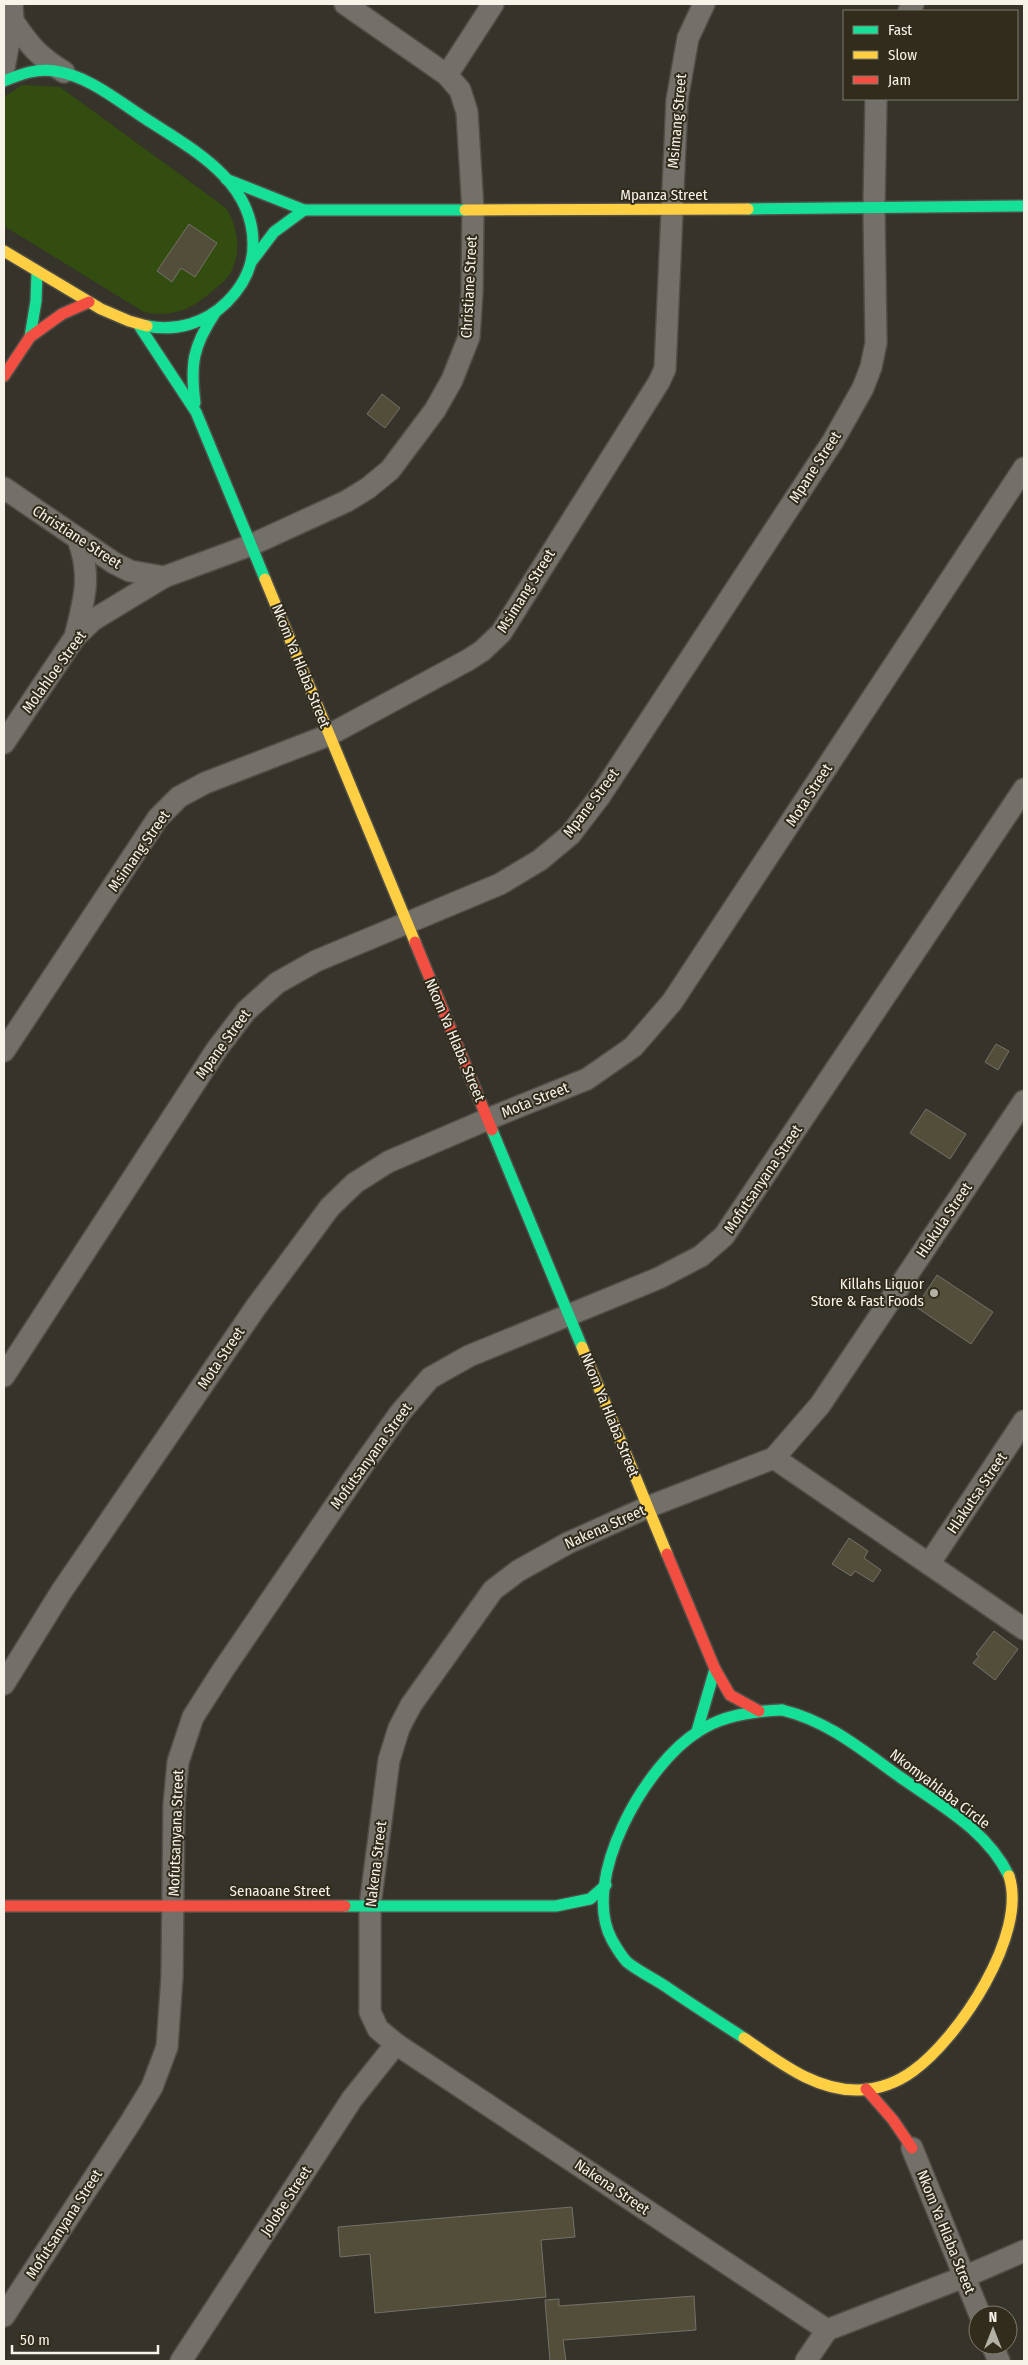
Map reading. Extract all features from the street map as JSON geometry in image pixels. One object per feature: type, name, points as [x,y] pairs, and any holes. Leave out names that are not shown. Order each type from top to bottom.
[{"type":"street","name":"Christiane Street","points":[[4,488],[114,563],[130,571],[164,577],[251,545],[347,501],[368,488],[390,470],[435,410],[452,380],[468,337],[472,292],[473,210],[467,112],[460,90],[447,74],[345,4]]},
{"type":"street","points":[[447,74],[493,4]]},
{"type":"street","name":"Msimang Street","points":[[4,1051],[158,818],[179,797],[205,784],[329,735],[482,651],[501,633],[659,382],[664,369],[667,354],[671,210],[677,100],[688,38],[704,4]]},
{"type":"street","points":[[4,68],[13,12]]},
{"type":"street","points":[[13,12],[29,45],[43,59],[64,72],[85,79],[196,151],[226,179],[238,192],[247,208],[252,225],[254,244],[252,261]]},
{"type":"street","points":[[4,81],[28,72],[64,72]]},
{"type":"street","name":"Mpane Street","points":[[4,1376],[212,1058],[246,1011],[277,983],[316,961],[500,884],[540,860],[570,835],[600,796],[833,441],[863,388],[871,367],[876,342],[874,208],[876,100]]},
{"type":"street","name":"Mpanza Street","points":[[226,179],[304,210],[671,210],[1024,206]]},
{"type":"street","points":[[4,251],[19,263],[89,302],[138,324],[172,329],[206,320],[235,297],[263,243],[281,224],[304,210]]},
{"type":"street","points":[[30,337],[36,301],[37,272]]},
{"type":"street","points":[[4,376],[30,337],[62,314],[89,302]]},
{"type":"street","name":"Nkom Ya Hlaba Street","points":[[196,412],[190,370],[200,335],[215,313]]},
{"type":"street","name":"Nkom Ya Hlaba Street","points":[[138,324],[165,362],[196,412],[715,1668],[730,1695],[759,1711]]},
{"type":"street","name":"Mota Street","points":[[4,1684],[61,1592],[256,1307],[330,1207],[355,1182],[388,1162],[587,1079],[633,1047],[672,1002],[1024,468]]},
{"type":"street","points":[[75,637],[87,586],[85,557],[78,539]]},
{"type":"street","name":"Molahloe Street","points":[[4,743],[75,637],[93,620],[164,577]]},
{"type":"street","name":"Mofutsanyana Street","points":[[4,2316],[152,2087],[167,2046],[172,1977],[174,1806],[178,1762],[194,1717],[223,1670],[400,1413],[430,1378],[469,1356],[659,1278],[700,1256],[724,1236],[1024,789]]},
{"type":"street","name":"Hlakula Street","points":[[774,1458],[820,1405],[1024,1102]]},
{"type":"street","name":"Hlakutsa Street","points":[[929,1564],[1024,1421]]},
{"type":"street","points":[[774,1458],[1024,1629]]},
{"type":"street","name":"Nakena Street","points":[[774,1458],[648,1507],[568,1543],[518,1570],[492,1590],[411,1705],[399,1728],[389,1760],[370,1906],[370,2012],[378,2029],[396,2044],[827,2330]]},
{"type":"street","points":[[697,1731],[715,1668]]},
{"type":"street","name":"Nkomyahlaba Circle","points":[[782,1710],[797,1712],[817,1721],[851,1742],[971,1827],[995,1852],[1010,1876],[1013,1894],[1012,1922],[1000,1954],[965,2016],[938,2048],[898,2081],[866,2089],[840,2090],[818,2083],[796,2072],[626,1961],[615,1947],[608,1931],[604,1908],[608,1867],[616,1843],[643,1789],[680,1744],[697,1731],[717,1721],[759,1711],[782,1710]]},
{"type":"street","points":[[1010,1876],[1024,1886]]},
{"type":"street","name":"Senaoane Street","points":[[4,1906],[556,1906],[593,1899],[599,1895],[606,1885]]},
{"type":"street","name":"Senaoane Street","points":[[556,1906],[579,1911]]},
{"type":"street","points":[[1012,1922],[1024,1915]]},
{"type":"street","points":[[595,1921],[608,1931]]},
{"type":"street","name":"Jolobe Street","points":[[181,2361],[352,2099],[396,2044]]},
{"type":"street","points":[[906,2091],[907,2075]]},
{"type":"street","name":"Nkom Ya Hlaba Street","points":[[866,2089],[893,2120],[912,2148]]},
{"type":"street","name":"Nkom Ya Hlaba Street","points":[[906,2115],[912,2148],[976,2305]]},
{"type":"street","points":[[806,2361],[827,2330],[964,2277],[1024,2251]]},
{"type":"green space","points":[[22,85],[60,87],[226,208],[236,232],[237,249],[234,266],[226,279],[204,298],[188,308],[162,314],[144,312],[4,226],[4,97]]},
{"type":"building","points":[[189,224],[217,243],[195,277],[181,268],[172,282],[157,271]]},
{"type":"building","points":[[382,394],[400,408],[385,428],[367,414]]},
{"type":"building","points":[[996,1044],[1009,1051],[998,1070],[985,1062]]},
{"type":"building","points":[[926,1109],[966,1134],[950,1159],[910,1133]]},
{"type":"building","points":[[937,1275],[993,1312],[971,1344],[916,1307]]},
{"type":"building","points":[[849,1538],[868,1551],[864,1558],[881,1570],[873,1582],[855,1571],[851,1576],[832,1564]]},
{"type":"building","points":[[994,1631],[1018,1649],[995,1680],[973,1663],[979,1656],[976,1654]]},
{"type":"building","points":[[572,2207],[575,2237],[541,2240],[546,2297],[375,2313],[370,2254],[340,2257],[338,2227]]},
{"type":"building","points":[[694,2296],[696,2330],[563,2340],[566,2361],[550,2361],[545,2300],[559,2299],[559,2306]]},
{"type":"traffic: fast","points":[[4,81],[29,72],[42,70],[55,71],[80,78],[114,97],[200,155],[232,185],[243,203],[251,222],[253,245],[249,269],[237,290],[219,309],[200,320],[180,327],[158,328],[147,326]]},
{"type":"traffic: fast","points":[[226,179],[304,210],[465,210]]},
{"type":"traffic: fast","points":[[748,209],[1024,206]]},
{"type":"traffic: fast","points":[[252,261],[274,232],[304,210]]},
{"type":"traffic: fast","points":[[30,337],[36,301],[37,272]]},
{"type":"traffic: fast","points":[[195,403],[193,377],[195,356],[202,336],[215,313]]},
{"type":"traffic: fast","points":[[138,324],[196,412],[265,579]]},
{"type":"traffic: fast","points":[[492,1130],[582,1347]]},
{"type":"traffic: fast","points":[[697,1731],[715,1669]]},
{"type":"traffic: fast","points":[[782,1710],[799,1715],[830,1729],[946,1808],[988,1845],[1000,1860],[1009,1876]]},
{"type":"traffic: fast","points":[[744,2038],[625,1960],[612,1940],[604,1915],[604,1887],[611,1856],[623,1825],[639,1795],[658,1769],[679,1747],[699,1731],[718,1721],[760,1711],[782,1710]]},
{"type":"traffic: fast","points":[[345,1906],[556,1906],[590,1899],[606,1885]]},
{"type":"traffic: slow","points":[[465,210],[748,209]]},
{"type":"traffic: slow","points":[[4,251],[101,309],[129,321],[147,326]]},
{"type":"traffic: slow","points":[[265,579],[415,942]]},
{"type":"traffic: slow","points":[[582,1347],[667,1554]]},
{"type":"traffic: slow","points":[[744,2038],[784,2065],[828,2086],[860,2090],[895,2082],[907,2075],[931,2056],[950,2035],[969,2010],[985,1983],[999,1954],[1008,1926],[1012,1900],[1009,1876]]},
{"type":"traffic: jam","points":[[4,376],[30,337],[62,314],[89,302]]},
{"type":"traffic: jam","points":[[415,942],[492,1130]]},
{"type":"traffic: jam","points":[[667,1554],[715,1669],[730,1695],[759,1711]]},
{"type":"traffic: jam","points":[[4,1906],[345,1906]]},
{"type":"traffic: jam","points":[[866,2089],[893,2120],[912,2148]]},
{"type":"place","name":"Killahs Liquor Store & Fast Foods","points":[[934,1293]]}]
